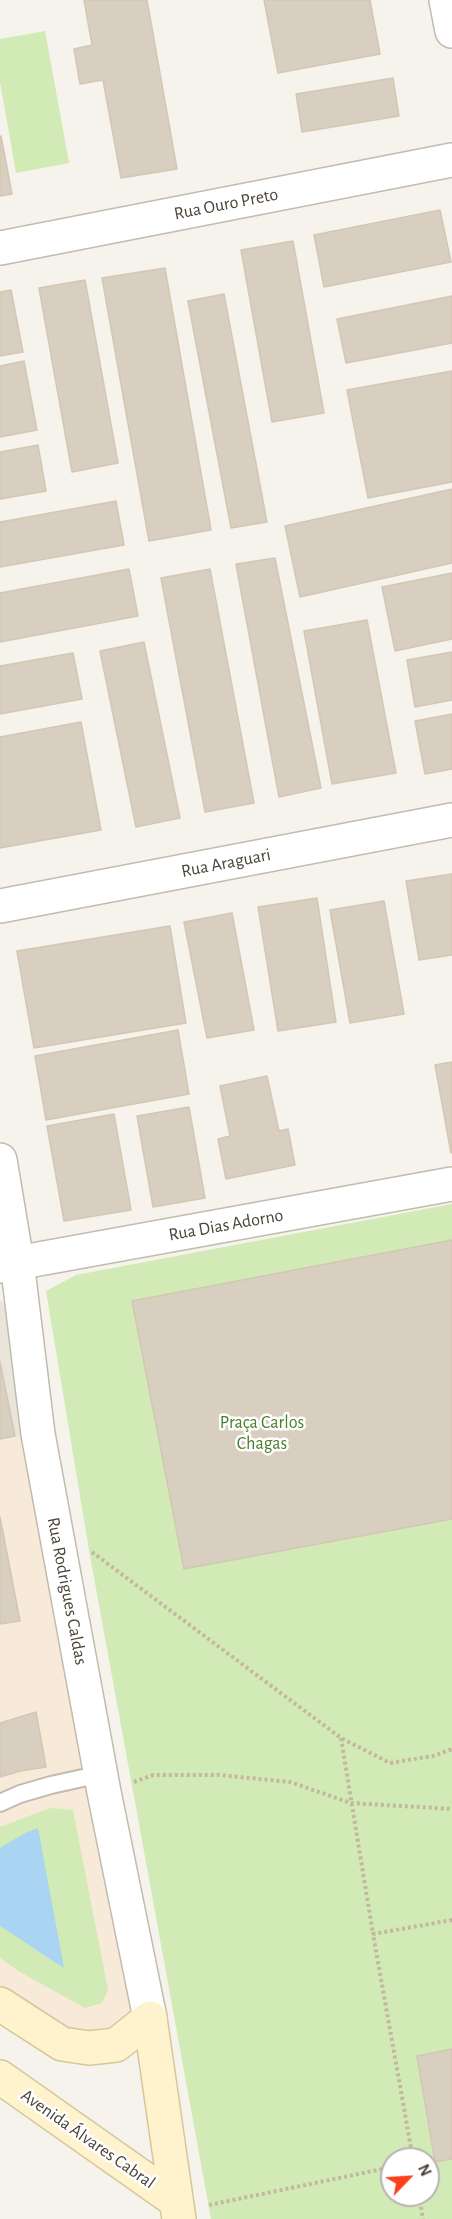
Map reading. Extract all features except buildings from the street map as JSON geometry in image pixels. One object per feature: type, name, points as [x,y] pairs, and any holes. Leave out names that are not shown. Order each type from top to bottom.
[{"type":"main road","points":[[0,2004],[62,2044],[89,2048],[116,2045],[150,2018],[188,2209]]},
{"type":"main road","name":"Avenida Álvares Cabral","points":[[0,2078],[188,2209]]},
{"type":"street","points":[[446,0],[452,31]]},
{"type":"street","name":"Rua Ouro Preto","points":[[0,248],[452,160]]},
{"type":"street","name":"Rua Araguari","points":[[0,906],[452,820]]},
{"type":"street","name":"Rua Rodrigues Caldas","points":[[0,1160],[9,1264],[38,1434],[102,1783],[150,2018]]},
{"type":"street","name":"Rua Dias Adorno","points":[[9,1264],[452,1184]]},
{"type":"lane","points":[[0,1803],[20,1794],[51,1785],[102,1783]]},
{"type":"path","points":[[89,1550],[341,1738],[390,1763],[433,1756],[452,1749]]},
{"type":"path","points":[[341,1738],[411,2147]]},
{"type":"path","points":[[102,1783],[153,1775],[219,1775],[290,1782],[351,1803],[452,1809]]},
{"type":"path","points":[[373,1934],[452,1920]]},
{"type":"path","points":[[188,2209],[380,2169]]},
{"type":"shaded area","points":[[0,1300],[6,1304],[38,1434],[0,1440]]},
{"type":"shaded area","points":[[38,1434],[150,2018],[89,2048],[0,2004],[0,1440]]},
{"type":"green space","points":[[45,31],[69,163],[16,173],[0,82],[0,39]]},
{"type":"green space","name":"Praça Carlos Chagas","points":[[452,1204],[452,2219],[211,2219],[89,1550],[46,1291],[76,1275]]},
{"type":"green space","points":[[50,1808],[73,1810],[108,1990],[102,2003],[85,2008],[20,1972],[0,1958],[0,1827]]},
{"type":"water","points":[[38,1828],[64,1968],[0,1926],[0,1848]]}]
